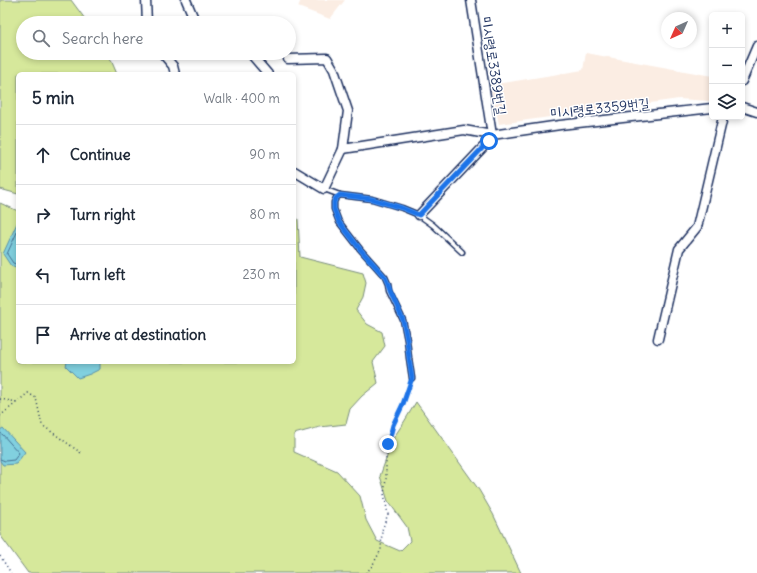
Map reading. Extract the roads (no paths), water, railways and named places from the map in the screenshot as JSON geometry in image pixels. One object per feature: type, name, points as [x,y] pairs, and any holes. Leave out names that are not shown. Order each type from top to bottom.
[{"type":"street","points":[[146,0],[147,16]]},
{"type":"street","points":[[186,0],[193,16]]},
{"type":"street","name":"미시령로3389번길","points":[[471,0],[492,135]]},
{"type":"street","points":[[745,73],[757,46]]},
{"type":"street","points":[[296,59],[327,58],[334,70],[348,111],[343,149],[324,189],[296,172]]},
{"type":"street","points":[[168,60],[173,66],[174,72]]},
{"type":"street","points":[[256,60],[266,72]]},
{"type":"street","name":"미시령로3359번길","points":[[343,149],[464,130],[492,135],[560,125],[709,108]]},
{"type":"street","points":[[745,108],[757,112]]},
{"type":"street","points":[[658,339],[679,250],[697,227],[722,120]]},
{"type":"street","points":[[419,215],[489,141],[492,135]]},
{"type":"lane","points":[[324,189],[340,195],[372,199],[419,215],[433,225],[462,252]]},
{"type":"lane","points":[[340,195],[334,202],[334,209],[339,222],[360,249],[385,277],[403,320],[412,378]]},
{"type":"water","points":[[16,225],[16,268],[11,266],[3,254]]},
{"type":"water","points":[[66,364],[100,364],[100,369],[78,378],[66,366]]},
{"type":"water","points":[[3,428],[25,452],[16,464],[3,465],[0,461],[0,430]]}]
